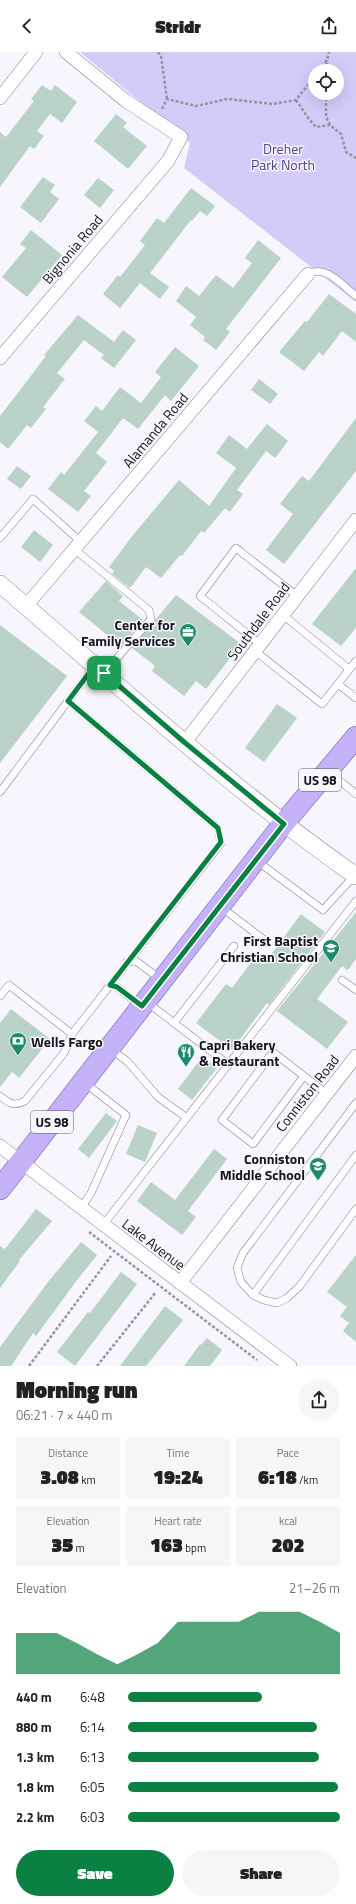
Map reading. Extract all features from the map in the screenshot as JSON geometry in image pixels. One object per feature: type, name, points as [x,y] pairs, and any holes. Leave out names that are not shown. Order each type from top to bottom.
[{"type":"main road","name":"US 98","points":[[0,1189],[255,860],[356,737]]},
{"type":"street","points":[[0,98],[36,52]]},
{"type":"street","points":[[66,52],[126,101],[156,121]]},
{"type":"street","name":"Bignonia Road","points":[[0,358],[168,161],[181,137],[156,121]]},
{"type":"street","name":"Alamanda Road","points":[[26,606],[308,274]]},
{"type":"street","name":"Southdale Road","points":[[184,742],[356,520]]},
{"type":"street","points":[[0,584],[184,742],[284,824],[356,875]]},
{"type":"street","name":"Conniston Road","points":[[180,1283],[356,1056]]},
{"type":"street","name":"Lake Avenue","points":[[0,1146],[290,1366]]},
{"type":"lane","points":[[308,274],[315,270],[329,274],[356,296]]},
{"type":"lane","points":[[0,538],[33,499],[77,546],[148,610],[151,619],[68,701],[0,792]]},
{"type":"lane","points":[[297,596],[236,548],[200,596],[322,704],[356,661]]},
{"type":"lane","points":[[283,615],[350,669]]},
{"type":"lane","points":[[338,684],[356,698]]},
{"type":"lane","points":[[0,1096],[10,1104],[17,1105],[24,1101],[64,1053],[72,1034],[221,842],[218,828],[68,701]]},
{"type":"lane","points":[[328,770],[356,794]]},
{"type":"lane","points":[[255,860],[323,910],[356,875]]},
{"type":"lane","points":[[104,1225],[356,901]]},
{"type":"lane","points":[[220,906],[268,942]]},
{"type":"lane","points":[[174,1023],[234,946]]},
{"type":"lane","points":[[127,962],[136,961],[161,981]]},
{"type":"lane","points":[[342,980],[356,990]]},
{"type":"lane","points":[[0,996],[9,985],[72,1034]]},
{"type":"lane","points":[[110,985],[117,987],[174,1023],[229,1065]]},
{"type":"lane","points":[[109,1048],[128,1062],[158,1097],[187,1118]]},
{"type":"lane","points":[[304,1076],[253,1144],[222,1120],[273,1052],[304,1076],[327,1094]]},
{"type":"lane","points":[[80,1208],[92,1194],[126,1115],[83,1082]]},
{"type":"lane","points":[[356,1103],[243,1253],[237,1268],[242,1282],[253,1295],[264,1300],[277,1303],[287,1298],[299,1287],[356,1209]]},
{"type":"lane","points":[[253,1295],[356,1155]]},
{"type":"path","points":[[156,121],[167,99],[161,56],[158,52]]},
{"type":"path","points":[[327,64],[329,52]]},
{"type":"path","points":[[324,64],[327,60]]},
{"type":"path","points":[[167,99],[196,106],[228,99],[273,104],[296,100],[308,85]]},
{"type":"path","points":[[296,100],[316,127],[330,125]]},
{"type":"path","points":[[326,100],[326,117],[330,125],[341,134],[346,152],[356,158]]},
{"type":"path","points":[[29,1366],[111,1256]]},
{"type":"path","points":[[97,1366],[156,1292]]},
{"type":"green space","name":"Dreher Park North","points":[[80,52],[356,52],[356,302],[184,168],[190,143]]},
{"type":"building","points":[[42,85],[51,91],[55,85],[77,102],[62,123],[50,114],[37,131],[44,136],[34,149],[30,146],[0,187],[0,132],[6,137],[34,101],[31,99]]},
{"type":"building","points":[[116,114],[127,123],[123,127],[147,146],[128,169],[94,141]]},
{"type":"building","points":[[43,177],[55,185],[50,192],[59,199],[41,223],[20,207]]},
{"type":"building","points":[[98,178],[114,190],[100,208],[84,195]]},
{"type":"building","points":[[191,188],[215,206],[207,216],[200,211],[192,221],[191,220],[150,273],[169,287],[160,299],[140,283],[120,308],[103,294],[118,275],[120,277],[145,245],[140,241],[157,218],[164,223]]},
{"type":"building","points":[[31,230],[62,255],[27,297],[2,277],[26,248],[20,244]]},
{"type":"building","points":[[258,240],[281,258],[226,329],[230,332],[216,350],[203,340],[205,337],[190,325],[196,317],[176,301],[186,286],[199,296],[216,275],[233,288],[252,263],[245,258]]},
{"type":"building","points":[[329,294],[356,314],[356,342],[342,331],[323,356],[319,352],[304,371],[279,352],[305,321],[307,322]]},
{"type":"building","points":[[78,315],[114,342],[123,330],[136,340],[114,368],[101,358],[104,355],[84,340],[57,373],[65,379],[43,407],[46,409],[31,428],[27,425],[8,449],[0,442],[0,416],[46,356],[44,355]]},
{"type":"building","points":[[175,347],[199,366],[171,401],[165,395],[138,429],[123,418],[96,453],[107,462],[84,491],[91,496],[78,512],[48,489],[61,472],[64,475],[98,432],[84,421],[96,406],[102,411],[120,387],[141,403],[161,377],[155,372]]},
{"type":"building","points":[[259,379],[278,394],[270,404],[251,390]]},
{"type":"building","points":[[356,418],[356,471],[284,564],[266,550],[293,514],[280,504],[302,476],[309,481]]},
{"type":"building","points":[[267,424],[288,441],[275,458],[266,451],[237,490],[243,494],[230,512],[225,508],[204,533],[201,531],[182,556],[180,555],[161,578],[146,567],[130,588],[112,574],[114,571],[109,567],[133,535],[179,480],[209,506],[236,468],[216,453],[229,435],[247,449]]},
{"type":"building","points":[[17,466],[31,476],[21,489],[7,479]]},
{"type":"building","points":[[34,530],[53,545],[40,562],[21,547]]},
{"type":"building","points":[[356,568],[356,628],[341,646],[312,624]]},
{"type":"building","points":[[106,581],[123,596],[119,601],[143,620],[121,646],[79,612]]},
{"type":"building","name":"Center for Family Services","points":[[176,595],[241,644],[206,689],[196,681],[184,696],[152,671],[155,666],[132,648]]},
{"type":"building","points":[[0,625],[67,676],[0,763]]},
{"type":"building","points":[[277,704],[297,718],[264,762],[245,748]]},
{"type":"building","points":[[356,912],[356,959],[348,970],[342,966],[317,999],[348,1022],[327,1049],[277,1011]]},
{"type":"building","points":[[301,914],[325,932],[269,1005],[267,1003],[232,1050],[196,1023],[226,984],[232,988],[255,957],[264,964]]},
{"type":"building","name":"Wells Fargo","points":[[11,1009],[50,1039],[19,1078],[12,1072],[0,1087],[0,1023]]},
{"type":"building","points":[[202,1057],[217,1068],[192,1100],[178,1089]]},
{"type":"building","points":[[106,1113],[117,1121],[89,1158],[78,1149]]},
{"type":"building","points":[[138,1125],[157,1133],[145,1162],[126,1154]]},
{"type":"building","points":[[214,1149],[227,1159],[188,1211],[196,1217],[182,1235],[137,1201],[151,1182],[175,1200]]},
{"type":"building","points":[[36,1209],[52,1221],[19,1260],[20,1261],[0,1288],[0,1246],[5,1249]]},
{"type":"building","points":[[81,1242],[97,1255],[36,1336],[33,1333],[11,1366],[0,1366],[0,1347],[48,1282]]},
{"type":"building","points":[[356,1255],[356,1342],[343,1331],[349,1323],[340,1316],[347,1307],[327,1292]]},
{"type":"building","points":[[121,1272],[137,1284],[75,1366],[57,1352],[88,1312],[90,1313]]},
{"type":"building","points":[[165,1306],[183,1320],[146,1366],[120,1366]]},
{"type":"building","points":[[207,1338],[222,1350],[210,1366],[184,1366],[200,1344],[201,1345]]},
{"type":"place","name":"Center for Family Services","points":[[188,647]]},
{"type":"place","name":"First Baptist Christian School","points":[[331,963]]},
{"type":"place","name":"Wells Fargo","points":[[18,1056]]},
{"type":"place","name":"Capri Bakery & Restaurant","points":[[186,1067]]},
{"type":"place","name":"Conniston Middle School","points":[[318,1181]]},
{"type":"route","points":[[95,665],[104,673],[184,742],[284,824],[142,1006],[117,987],[110,985],[221,842],[218,828],[68,701],[95,665]]}]
